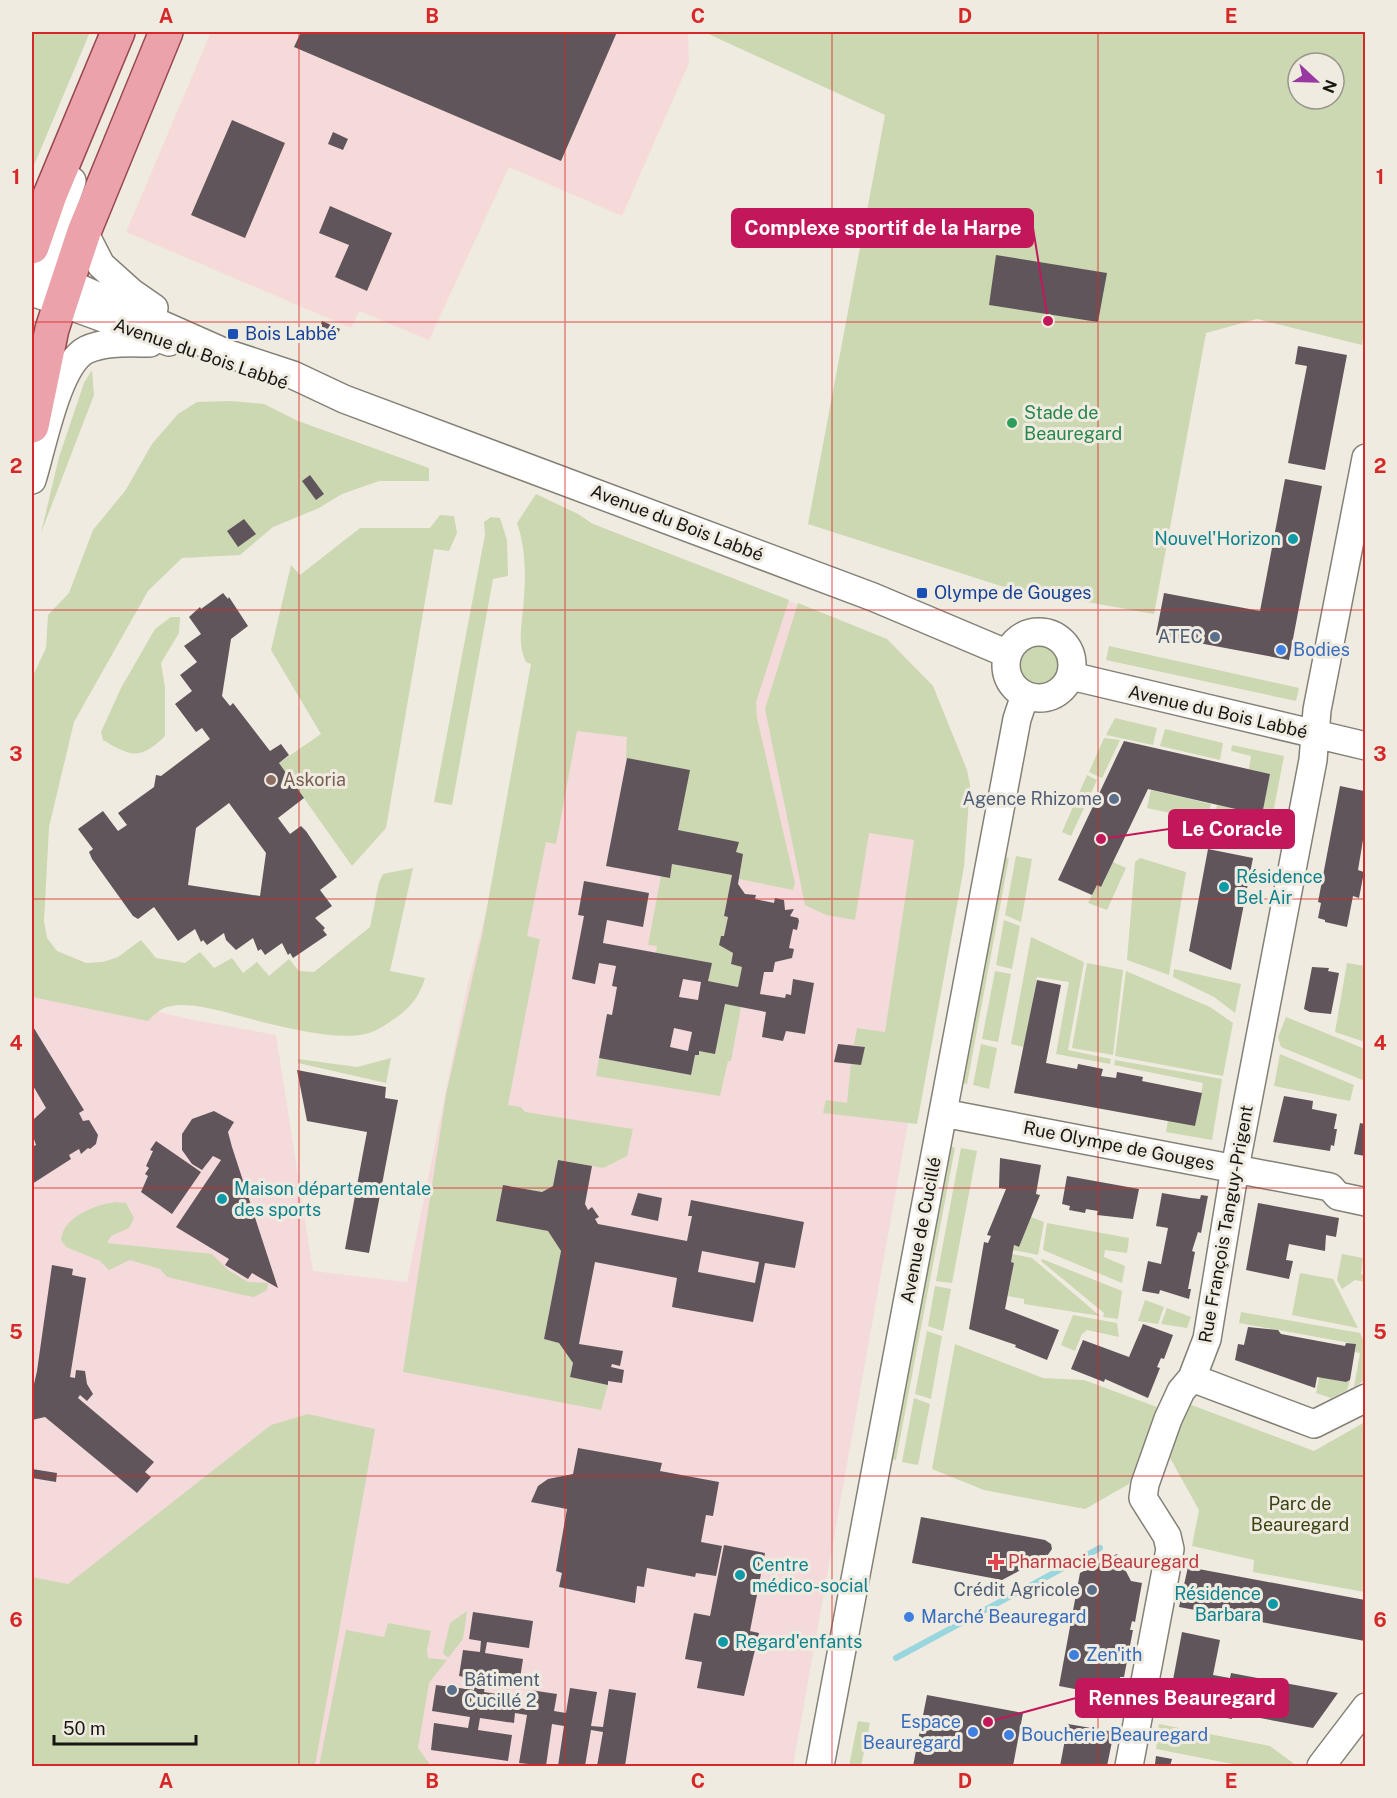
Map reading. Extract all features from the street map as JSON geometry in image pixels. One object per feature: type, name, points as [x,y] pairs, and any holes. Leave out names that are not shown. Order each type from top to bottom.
[{"type":"main road","points":[[32,247],[41,202],[119,32]]},
{"type":"main road","points":[[32,426],[50,338],[45,285],[84,232],[166,32]]},
{"type":"street","points":[[32,368],[45,285],[46,256],[119,32]]},
{"type":"street","name":"Avenue du Bois Labbé","points":[[84,232],[101,265],[178,338]]},
{"type":"street","name":"Avenue du Bois Labbé","points":[[45,285],[178,338],[293,375],[344,399],[873,597],[1008,654]]},
{"type":"street","points":[[32,480],[59,392],[73,360],[83,352],[97,346],[178,338]]},
{"type":"street","name":"Rue François Tanguy-Prigent","points":[[1130,1767],[1170,1550],[1167,1536],[1143,1498],[1145,1484],[1168,1419],[1181,1390],[1192,1378],[1207,1339],[1235,1168],[1311,771],[1317,710],[1365,458]]},
{"type":"street","points":[[1029,633],[1050,633],[1067,645],[1071,655],[1071,676],[1064,687],[1054,695],[1045,698],[1025,695],[1017,690],[1007,673],[1008,654],[1012,645],[1029,633]]},
{"type":"street","name":"Avenue du Bois Labbé","points":[[1071,676],[1365,746]]},
{"type":"street","name":"Avenue de Cucillé","points":[[820,1767],[1017,719],[1025,695]]},
{"type":"street","name":"Rue Olympe de Gouges","points":[[943,1113],[1330,1187],[1338,1196],[1365,1202]]},
{"type":"street","name":"Rue Olympe de Gouges","points":[[1330,1187],[1344,1179],[1365,1184]]},
{"type":"street","points":[[1192,1378],[1314,1424],[1365,1398]]},
{"type":"street","points":[[1322,1767],[1365,1707]]},
{"type":"shaded area","points":[[211,32],[688,32],[689,63],[622,216],[509,167],[429,340],[359,311],[351,328],[126,232]]},
{"type":"shaded area","points":[[585,521],[887,639],[933,686],[968,788],[793,1766],[315,1766],[365,1474],[32,1617],[32,982],[189,1019],[276,1035],[313,1271],[407,1282],[467,987]]},
{"type":"green space","points":[[32,32],[90,32],[32,170]]},
{"type":"green space","points":[[704,32],[1365,32],[1366,323],[1362,345],[1257,319],[1206,333],[1154,614],[1004,587],[808,524],[885,115]]},
{"type":"green space","points":[[92,370],[94,395],[41,533],[59,457],[84,383]]},
{"type":"green space","points":[[231,401],[264,404],[298,421],[429,468],[429,481],[379,481],[342,494],[319,508],[273,527],[240,555],[182,558],[148,591],[74,722],[49,827],[44,921],[47,938],[57,951],[86,963],[103,962],[118,957],[141,940],[156,958],[185,963],[200,952],[214,968],[232,958],[243,973],[257,962],[269,976],[289,959],[299,971],[314,972],[370,927],[379,882],[383,874],[413,868],[390,971],[425,978],[418,995],[407,1009],[369,1033],[354,1036],[295,1030],[214,1009],[183,1005],[162,1009],[148,1021],[32,997],[32,678],[46,648],[48,615],[69,593],[93,530],[125,491],[152,444],[178,414],[197,402]]},
{"type":"green space","points":[[536,494],[578,514],[593,524],[789,600],[756,702],[757,718],[795,883],[793,890],[739,879],[743,854],[736,852],[738,842],[678,830],[689,770],[626,758],[627,737],[577,731],[556,844],[546,842],[527,936],[540,939],[508,1105],[521,1107],[525,1112],[633,1129],[627,1156],[603,1168],[558,1160],[553,1186],[542,1192],[503,1185],[496,1220],[548,1231],[561,1251],[544,1339],[559,1343],[573,1363],[570,1377],[608,1385],[601,1410],[403,1372],[446,1095],[482,935],[531,664],[526,662],[521,647],[525,569],[522,540],[517,523]]},
{"type":"green space","points":[[440,515],[454,516],[457,533],[449,551],[434,549],[386,828],[352,866],[279,763],[321,734],[271,650],[291,565],[300,575],[360,528],[430,528]]},
{"type":"green space","points":[[491,517],[500,518],[507,540],[508,576],[493,579],[452,805],[434,802],[485,535],[484,522]]},
{"type":"green space","points":[[798,603],[887,639],[933,686],[967,770],[970,785],[964,867],[917,1124],[823,1113],[826,1100],[847,1103],[851,1063],[861,1065],[865,1047],[854,1045],[857,1028],[885,1032],[914,840],[869,833],[855,920],[826,915],[805,905],[765,709]]},
{"type":"green space","points":[[171,617],[180,617],[179,633],[161,663],[165,687],[165,736],[149,749],[129,753],[103,740],[101,732],[121,688],[155,629]]},
{"type":"green space","points":[[1037,639],[1053,646],[1060,662],[1053,678],[1037,685],[1021,678],[1014,662],[1021,646]]},
{"type":"green space","points":[[1109,646],[1299,688],[1296,701],[1106,660]]},
{"type":"green space","points":[[1115,718],[1157,728],[1153,745],[1106,735]]},
{"type":"green space","points":[[1165,729],[1223,743],[1220,760],[1160,746]]},
{"type":"green space","points":[[1104,738],[1120,740],[1102,778],[1089,772]]},
{"type":"green space","points":[[1232,745],[1284,756],[1269,834],[1214,822],[1217,805],[1262,814],[1270,774],[1249,769],[1251,756],[1231,751]]},
{"type":"green space","points":[[1087,775],[1097,780],[1071,836],[1062,832]]},
{"type":"green space","points":[[1151,790],[1211,804],[1207,821],[1147,808]]},
{"type":"green space","points":[[1016,856],[1032,859],[1021,922],[1005,915]]},
{"type":"green space","points":[[1003,857],[1009,858],[967,1084],[961,1083]]},
{"type":"green space","points":[[1140,858],[1186,872],[1169,975],[1127,960],[1135,862]]},
{"type":"green space","points":[[1113,862],[1126,868],[1107,910],[1088,903],[1097,885],[1101,887]]},
{"type":"green space","points":[[672,864],[732,875],[724,916],[728,917],[724,936],[721,936],[719,945],[733,953],[731,964],[742,967],[738,987],[708,981],[711,963],[656,953],[657,946],[648,945],[661,876],[670,878]]},
{"type":"green space","points":[[1004,920],[1020,926],[1012,969],[996,965]]},
{"type":"green space","points":[[1031,937],[1084,962],[1068,1050],[1111,1059],[1110,1064],[1056,1054],[1069,982],[1037,977],[1024,1047],[1011,1044]]},
{"type":"green space","points":[[1087,963],[1123,970],[1113,1055],[1072,1048]]},
{"type":"green space","points":[[1347,963],[1365,966],[1365,1042],[1335,1032]]},
{"type":"green space","points":[[1174,969],[1241,984],[1235,1013],[1214,997],[1173,977]]},
{"type":"green space","points":[[995,971],[1011,974],[998,1042],[982,1039]]},
{"type":"green space","points":[[1126,971],[1210,1007],[1233,1023],[1223,1076],[1115,1056]]},
{"type":"green space","points":[[725,1004],[741,1007],[731,1061],[728,1061],[720,1096],[596,1076],[599,1058],[690,1075],[695,1055],[698,1055],[699,1051],[715,1053]]},
{"type":"green space","points":[[1286,1017],[1365,1049],[1365,1081],[1281,1047],[1278,1037]]},
{"type":"green space","points":[[981,1044],[997,1048],[989,1089],[973,1085]]},
{"type":"green space","points":[[1280,1054],[1354,1085],[1350,1101],[1274,1086]]},
{"type":"green space","points":[[391,1058],[386,1083],[298,1063],[298,1059],[357,1067]]},
{"type":"green space","points":[[1115,1060],[1222,1079],[1212,1140],[1166,1132],[1168,1120],[1195,1126],[1203,1083],[1114,1065]]},
{"type":"green space","points":[[949,1145],[955,1148],[896,1460],[890,1459]]},
{"type":"green space","points":[[961,1148],[977,1151],[952,1283],[936,1281]]},
{"type":"green space","points":[[115,1202],[126,1203],[134,1218],[129,1228],[111,1236],[107,1243],[212,1254],[228,1270],[248,1282],[268,1283],[267,1290],[254,1297],[243,1295],[167,1277],[160,1269],[130,1260],[109,1270],[100,1261],[66,1247],[61,1240],[63,1232],[74,1218],[90,1209]]},
{"type":"green space","points":[[1031,1217],[1044,1222],[1038,1255],[1013,1250],[1014,1245],[1019,1247]]},
{"type":"green space","points":[[1047,1223],[1129,1238],[1127,1253],[1105,1250],[1104,1257],[1125,1266],[1122,1283],[1043,1250]]},
{"type":"green space","points":[[1012,1254],[1032,1258],[1100,1316],[1024,1304],[1024,1299],[1008,1296],[1014,1263],[1011,1262]]},
{"type":"green space","points":[[1342,1254],[1363,1258],[1361,1274],[1365,1275],[1365,1282],[1355,1280],[1342,1289],[1337,1280]]},
{"type":"green space","points":[[1042,1259],[1122,1291],[1118,1319],[1103,1317],[1104,1313],[1041,1261]]},
{"type":"green space","points":[[1300,1273],[1333,1279],[1358,1328],[1292,1315]]},
{"type":"green space","points":[[935,1286],[951,1289],[943,1331],[928,1326]]},
{"type":"green space","points":[[1145,1300],[1164,1307],[1158,1324],[1138,1321]]},
{"type":"green space","points":[[1167,1308],[1191,1317],[1187,1328],[1161,1324]]},
{"type":"green space","points":[[1241,1312],[1360,1333],[1365,1344],[1365,1380],[1354,1387],[1360,1353],[1355,1352],[1356,1344],[1239,1323]]},
{"type":"green space","points":[[1073,1315],[1117,1323],[1119,1337],[1087,1330],[1082,1334],[1075,1351],[1061,1345]]},
{"type":"green space","points":[[927,1331],[942,1336],[931,1399],[915,1394]]},
{"type":"green space","points":[[955,1344],[1043,1378],[1084,1380],[1157,1407],[1129,1484],[1085,1509],[984,1490],[932,1469]]},
{"type":"green space","points":[[1319,1377],[1346,1382],[1350,1380],[1347,1390],[1331,1398],[1316,1393]]},
{"type":"green space","points":[[914,1398],[930,1404],[918,1465],[902,1462]]},
{"type":"green space","name":"Parc de Beauregard","points":[[1189,1404],[1314,1451],[1365,1422],[1365,1592],[1253,1572],[1254,1560],[1192,1546],[1199,1510],[1169,1456]]},
{"type":"green space","points":[[308,1414],[375,1429],[315,1766],[32,1766],[32,1577],[68,1584],[271,1425]]},
{"type":"green space","points":[[467,1611],[463,1639],[448,1658],[443,1653],[450,1623]]},
{"type":"green space","points":[[388,1623],[431,1631],[427,1650],[428,1658],[447,1660],[429,1683],[418,1748],[431,1766],[319,1766],[346,1630],[384,1637]]},
{"type":"green space","points":[[858,1721],[870,1723],[861,1766],[849,1766]]},
{"type":"green space","points":[[1159,1724],[1270,1746],[1297,1766],[1243,1766],[1156,1749]]},
{"type":"building","points":[[301,32],[617,32],[561,161],[294,47]]},
{"type":"building","points":[[232,120],[285,143],[245,238],[191,215]]},
{"type":"building","points":[[333,132],[348,139],[343,150],[328,144]]},
{"type":"building","points":[[330,206],[392,233],[367,291],[335,277],[349,245],[319,233]]},
{"type":"building","points":[[996,255],[1107,273],[1098,322],[989,305]]},
{"type":"building","points":[[322,321],[340,329],[335,341],[317,334]]},
{"type":"building","points":[[1298,346],[1347,355],[1325,470],[1288,463],[1307,366],[1295,364]]},
{"type":"building","points":[[310,475],[324,494],[316,500],[302,481]]},
{"type":"building","name":"Nouvel'Horizon","points":[[1285,479],[1322,486],[1289,660],[1156,635],[1164,593],[1260,611]]},
{"type":"building","points":[[244,519],[256,534],[238,547],[227,531]]},
{"type":"building","points":[[223,593],[228,599],[229,597],[248,626],[231,639],[222,696],[230,706],[233,703],[270,751],[281,744],[289,755],[279,763],[304,798],[278,818],[290,834],[301,826],[306,831],[337,877],[320,890],[332,906],[315,918],[325,928],[323,930],[327,935],[293,958],[290,953],[288,955],[282,943],[265,955],[261,949],[258,951],[253,938],[236,950],[226,940],[224,933],[207,945],[203,940],[201,942],[195,929],[178,941],[154,907],[138,919],[133,916],[92,859],[89,852],[93,849],[78,829],[103,811],[118,831],[127,825],[118,813],[154,787],[156,775],[161,776],[210,739],[202,728],[196,732],[175,704],[192,691],[180,675],[197,662],[184,646],[201,634],[189,617],[200,607],[201,609]],"holes":[[[229,803],[266,853],[260,896],[188,885],[196,828]]]},
{"type":"building","points":[[1124,741],[1270,774],[1262,815],[1148,789],[1101,887],[1097,885],[1092,895],[1058,880]]},
{"type":"building","points":[[627,758],[690,770],[678,830],[739,842],[736,852],[743,854],[738,884],[745,894],[756,895],[755,899],[774,903],[775,898],[784,900],[785,910],[794,909],[790,916],[798,918],[797,930],[793,929],[789,948],[794,949],[792,958],[775,962],[773,972],[764,972],[760,994],[785,998],[786,994],[791,995],[793,979],[814,983],[805,1034],[786,1031],[783,1041],[762,1037],[766,1012],[725,1004],[715,1054],[699,1051],[699,1055],[695,1055],[691,1075],[599,1058],[607,1014],[612,1015],[617,987],[612,986],[616,966],[599,963],[595,984],[572,979],[584,916],[578,915],[584,881],[649,893],[643,927],[607,920],[603,943],[712,963],[708,981],[738,987],[742,967],[731,964],[733,953],[719,945],[721,936],[724,936],[728,917],[724,916],[732,875],[672,864],[670,878],[606,866]],"holes":[[[683,979],[701,982],[698,1000],[679,997]],[[674,1028],[692,1032],[688,1051],[670,1047]]]},
{"type":"building","points":[[1340,786],[1364,791],[1365,795],[1365,828],[1358,870],[1364,872],[1359,898],[1353,896],[1347,927],[1318,918],[1321,903],[1318,902]]},
{"type":"building","name":"Résidence Bel Air","points":[[1208,849],[1253,858],[1231,970],[1189,951]]},
{"type":"building","points":[[1312,967],[1329,968],[1328,971],[1339,973],[1331,1014],[1310,1012],[1304,1009]]},
{"type":"building","points":[[1037,980],[1061,985],[1046,1063],[1077,1069],[1078,1064],[1103,1069],[1101,1076],[1116,1078],[1117,1072],[1143,1077],[1142,1081],[1202,1093],[1195,1126],[1014,1093]]},
{"type":"building","points":[[32,1025],[84,1110],[79,1113],[83,1121],[89,1120],[98,1135],[96,1144],[90,1149],[88,1148],[81,1154],[79,1149],[69,1155],[71,1159],[32,1184],[32,1147],[36,1145],[33,1136],[34,1119],[46,1108],[32,1084]]},
{"type":"building","points":[[838,1044],[865,1047],[861,1065],[834,1062]]},
{"type":"building","points":[[297,1070],[386,1087],[385,1098],[398,1100],[369,1253],[345,1249],[367,1132],[307,1121]]},
{"type":"building","points":[[1284,1096],[1313,1101],[1312,1109],[1337,1114],[1334,1146],[1331,1145],[1330,1151],[1273,1142]]},
{"type":"building","name":"Maison départementale des sports","points":[[214,1111],[234,1122],[228,1132],[278,1288],[252,1273],[248,1279],[225,1265],[229,1259],[176,1227],[221,1160],[213,1156],[202,1170],[192,1164],[182,1150],[182,1134],[192,1119]]},
{"type":"building","points":[[1360,1123],[1365,1124],[1365,1156],[1354,1154]]},
{"type":"building","points":[[156,1141],[201,1172],[172,1214],[141,1192],[148,1176],[145,1174],[149,1168],[146,1166],[153,1151],[150,1150]]},
{"type":"building","points":[[1000,1158],[1041,1165],[1036,1194],[1040,1195],[1019,1247],[1014,1245],[1011,1262],[1014,1263],[1005,1309],[1059,1330],[1047,1360],[1015,1347],[1016,1345],[969,1329],[984,1242],[988,1243],[991,1236],[987,1235],[1006,1189],[999,1188]]},
{"type":"building","points":[[558,1160],[592,1166],[585,1204],[588,1210],[592,1207],[599,1217],[595,1219],[598,1224],[687,1241],[692,1216],[688,1216],[691,1200],[804,1222],[795,1268],[765,1263],[753,1322],[672,1307],[677,1278],[595,1262],[579,1344],[623,1351],[620,1366],[612,1364],[611,1367],[624,1370],[622,1383],[608,1381],[608,1385],[570,1377],[573,1363],[559,1343],[544,1339],[561,1251],[548,1231],[496,1221],[503,1185],[542,1192],[553,1186]],"holes":[[[702,1251],[759,1262],[755,1283],[698,1272]]]},
{"type":"building","points":[[1067,1176],[1139,1189],[1133,1219],[1097,1215],[1098,1211],[1086,1209],[1085,1213],[1069,1210],[1070,1206],[1062,1204]]},
{"type":"building","points":[[638,1193],[662,1198],[658,1221],[631,1215]]},
{"type":"building","points":[[1162,1193],[1200,1199],[1201,1195],[1208,1196],[1201,1233],[1198,1232],[1192,1251],[1195,1252],[1188,1289],[1191,1289],[1189,1299],[1160,1290],[1159,1294],[1142,1291],[1148,1261],[1161,1264],[1168,1228],[1156,1226]]},
{"type":"building","points":[[1258,1203],[1339,1218],[1336,1237],[1326,1235],[1325,1251],[1289,1244],[1286,1260],[1293,1261],[1289,1279],[1246,1270]]},
{"type":"building","points":[[52,1265],[73,1269],[72,1275],[86,1278],[70,1377],[75,1378],[76,1370],[85,1371],[87,1384],[93,1394],[87,1401],[80,1395],[78,1398],[154,1462],[145,1472],[151,1477],[137,1493],[45,1417],[32,1420],[32,1385],[37,1371]]},
{"type":"building","points":[[1143,1324],[1173,1335],[1164,1359],[1161,1358],[1157,1367],[1160,1368],[1148,1398],[1105,1379],[1104,1382],[1071,1369],[1083,1340],[1129,1357]]},
{"type":"building","points":[[1248,1327],[1278,1330],[1281,1334],[1345,1346],[1346,1343],[1356,1344],[1350,1380],[1346,1382],[1317,1377],[1315,1388],[1235,1360],[1238,1344],[1244,1345]]},
{"type":"building","points":[[578,1448],[662,1463],[660,1471],[719,1482],[713,1516],[706,1515],[701,1542],[722,1546],[716,1576],[696,1573],[695,1577],[647,1568],[644,1587],[637,1586],[635,1603],[559,1587],[562,1573],[556,1571],[567,1509],[531,1502],[538,1486],[548,1479],[573,1474]]},
{"type":"building","points":[[32,1469],[57,1473],[56,1482],[32,1478]]},
{"type":"building","points":[[921,1517],[1045,1540],[1051,1544],[1052,1549],[1047,1556],[1002,1580],[912,1563]]},
{"type":"building","name":"Regard'enfants","points":[[724,1545],[765,1553],[750,1631],[759,1633],[744,1696],[697,1688],[702,1662],[685,1659],[694,1613],[710,1616]]},
{"type":"building","points":[[1117,1554],[1131,1581],[1142,1583],[1135,1622],[1132,1621],[1130,1630],[1133,1630],[1124,1677],[1120,1677],[1117,1697],[1059,1686],[1080,1573]]},
{"type":"building","name":"Résidence Barbara","points":[[1188,1567],[1365,1600],[1365,1641],[1179,1607]]},
{"type":"building","name":"Bâtiment Cucillé 2","points":[[473,1612],[533,1621],[529,1648],[487,1642],[485,1653],[523,1659],[519,1685],[486,1680],[484,1692],[517,1697],[516,1708],[527,1709],[530,1690],[557,1694],[554,1711],[566,1713],[570,1688],[597,1692],[591,1726],[603,1727],[609,1689],[636,1693],[625,1766],[597,1766],[603,1732],[591,1730],[585,1766],[558,1766],[564,1726],[552,1724],[546,1766],[519,1763],[527,1715],[515,1713],[514,1723],[480,1718],[478,1730],[512,1735],[508,1761],[431,1750],[434,1723],[468,1728],[470,1717],[432,1711],[436,1685],[474,1690],[476,1679],[459,1676],[463,1650],[480,1652],[481,1641],[469,1639]]},
{"type":"building","points":[[1182,1632],[1220,1640],[1213,1675],[1230,1678],[1231,1673],[1338,1693],[1313,1728],[1233,1713],[1232,1719],[1163,1706],[1163,1700],[1169,1701]]},
{"type":"building","name":"Espace Beauregard","points":[[927,1695],[1023,1713],[1013,1766],[913,1766]]},
{"type":"building","points":[[1068,1724],[1114,1732],[1107,1766],[1060,1766]]},
{"type":"building","points":[[1156,1756],[1172,1759],[1170,1766],[1155,1764]]},
{"type":"waterway","points":[[896,1658],[1100,1548]]},
{"type":"place","name":"Complexe sportif de la Harpe","points":[[1048,321]]},
{"type":"place","name":"Bois Labbé","points":[[233,334]]},
{"type":"place","name":"Stade de Beauregard","points":[[1012,423]]},
{"type":"place","name":"Nouvel'Horizon","points":[[1293,539]]},
{"type":"place","name":"Olympe de Gouges","points":[[922,593]]},
{"type":"place","name":"ATEC","points":[[1215,637]]},
{"type":"place","name":"Bodies","points":[[1281,650]]},
{"type":"place","name":"Askoria","points":[[271,780]]},
{"type":"place","name":"Agence Rhizome","points":[[1114,799]]},
{"type":"place","name":"Le Coracle","points":[[1101,839]]},
{"type":"place","name":"Résidence Bel Air","points":[[1224,887]]},
{"type":"place","name":"Maison départementale des sports","points":[[222,1199]]},
{"type":"place","name":"Pharmacie Beauregard","points":[[996,1562]]},
{"type":"place","name":"Centre médico-social","points":[[740,1575]]},
{"type":"place","name":"Crédit Agricole","points":[[1092,1590]]},
{"type":"place","name":"Résidence Barbara","points":[[1273,1604]]},
{"type":"place","name":"Marché Beauregard","points":[[909,1617]]},
{"type":"place","name":"Regard'enfants","points":[[723,1642]]},
{"type":"place","name":"Zen'ith","points":[[1074,1655]]},
{"type":"place","name":"Bâtiment Cucillé 2","points":[[452,1690]]},
{"type":"place","name":"Rennes Beauregard","points":[[988,1722]]},
{"type":"place","name":"Espace Beauregard","points":[[973,1732]]},
{"type":"place","name":"Boucherie Beauregard","points":[[1009,1735]]}]
